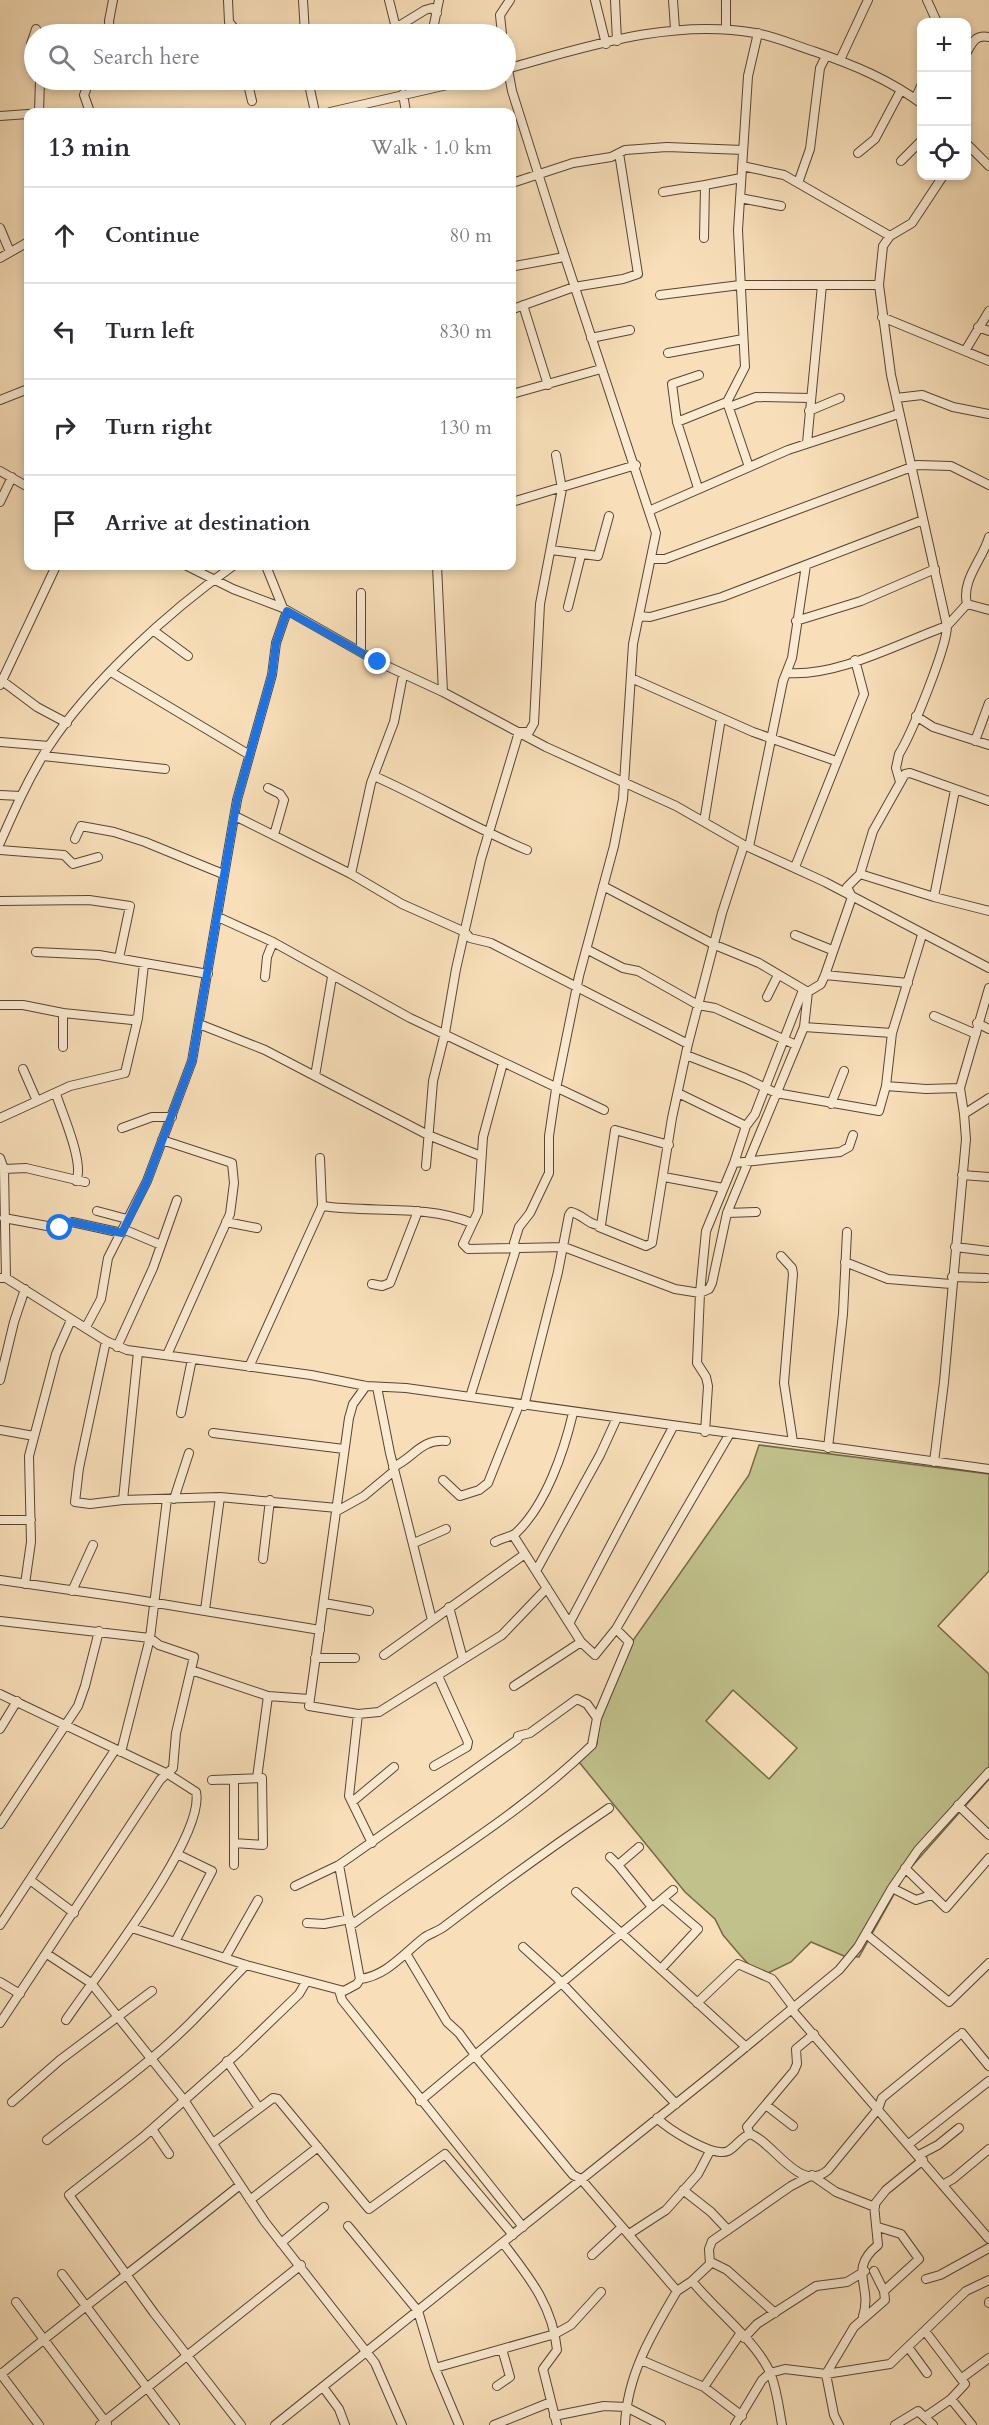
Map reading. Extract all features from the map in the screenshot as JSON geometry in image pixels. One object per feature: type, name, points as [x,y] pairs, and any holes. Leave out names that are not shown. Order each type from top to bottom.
[{"type":"street","points":[[109,24],[113,0]]},
{"type":"street","points":[[228,0],[230,24]]},
{"type":"street","points":[[303,0],[304,24]]},
{"type":"street","points":[[389,0],[395,24]]},
{"type":"street","points":[[434,24],[439,0]]},
{"type":"street","points":[[501,24],[500,15],[510,0]]},
{"type":"street","points":[[595,0],[606,44]]},
{"type":"street","points":[[615,0],[617,42]]},
{"type":"street","points":[[674,0],[675,29]]},
{"type":"street","points":[[726,0],[726,29]]},
{"type":"street","points":[[840,60],[868,0]]},
{"type":"street","points":[[927,0],[935,18]]},
{"type":"street","points":[[403,24],[429,8],[437,13]]},
{"type":"street","points":[[516,66],[675,29],[726,29],[758,33],[840,60],[901,90],[917,101]]},
{"type":"street","points":[[749,467],[728,404],[745,367],[740,285],[740,198],[748,76],[758,33]]},
{"type":"street","points":[[971,45],[974,39],[981,36],[989,38]]},
{"type":"street","points":[[798,183],[810,149],[817,86],[826,56]]},
{"type":"street","points":[[39,108],[40,90]]},
{"type":"street","points":[[86,90],[84,95],[89,108]]},
{"type":"street","points":[[249,90],[252,101]]},
{"type":"street","points":[[310,90],[314,108]]},
{"type":"street","points":[[363,108],[403,94],[423,90]]},
{"type":"street","points":[[471,1397],[516,1248],[514,1243],[519,1227],[530,1214],[549,1173],[550,1121],[556,1089],[577,988],[588,950],[591,927],[621,812],[633,644],[656,533],[636,465],[564,257],[512,90]]},
{"type":"street","points":[[858,153],[875,139],[901,90]]},
{"type":"street","points":[[403,94],[405,108]]},
{"type":"street","points":[[0,116],[24,114]]},
{"type":"street","points":[[901,161],[917,144]]},
{"type":"street","points":[[516,182],[619,153],[667,147],[743,150]]},
{"type":"street","points":[[971,147],[989,166]]},
{"type":"street","points":[[516,308],[574,287],[623,279],[635,276],[639,272],[619,153]]},
{"type":"street","points":[[742,166],[784,175],[890,237]]},
{"type":"street","points":[[663,192],[741,178]]},
{"type":"street","points":[[900,782],[896,768],[899,754],[947,636],[947,627],[898,414],[882,317],[879,285],[880,261],[883,246],[890,237],[912,223],[940,180]]},
{"type":"street","points":[[704,238],[705,185]]},
{"type":"street","points":[[740,198],[781,206]]},
{"type":"street","points":[[0,228],[10,252]]},
{"type":"street","points":[[0,258],[24,245]]},
{"type":"street","points":[[516,266],[564,257]]},
{"type":"street","points":[[660,295],[740,285],[879,285]]},
{"type":"street","points":[[807,443],[822,285]]},
{"type":"street","points":[[523,305],[548,385]]},
{"type":"street","points":[[965,351],[989,311]]},
{"type":"street","points":[[882,317],[989,361]]},
{"type":"street","points":[[978,327],[989,331]]},
{"type":"street","points":[[591,338],[630,330]]},
{"type":"street","points":[[668,353],[743,339]]},
{"type":"street","points":[[516,393],[601,369]]},
{"type":"street","points":[[699,375],[672,384],[677,423],[699,488]]},
{"type":"street","points":[[1,398],[24,390]]},
{"type":"street","points":[[896,398],[922,395],[953,407],[989,414]]},
{"type":"street","points":[[677,423],[728,404],[756,397],[810,398]]},
{"type":"street","points":[[809,411],[840,398]]},
{"type":"street","points":[[651,510],[807,443],[898,414]]},
{"type":"street","points":[[519,732],[530,732],[534,723],[540,604],[562,489],[556,455]]},
{"type":"street","points":[[652,559],[665,559],[910,467],[933,464],[951,466],[989,485]]},
{"type":"street","points":[[516,501],[636,465]]},
{"type":"street","points":[[0,471],[24,484]]},
{"type":"street","points":[[0,502],[12,477]]},
{"type":"street","points":[[551,550],[598,556],[609,516]]},
{"type":"street","points":[[639,616],[650,617],[722,597],[923,520]]},
{"type":"street","points":[[787,673],[807,673],[855,660],[947,627],[967,604],[965,589],[986,550],[989,537]]},
{"type":"street","points":[[568,607],[581,555]]},
{"type":"street","points":[[443,1480],[460,1497],[479,1490],[488,1483],[521,1405],[564,1247],[571,1212],[599,1227],[646,1245],[652,1243],[688,1044],[715,945],[746,846],[770,737],[792,658],[806,566]]},
{"type":"street","points":[[54,570],[1,682],[37,707],[67,723]]},
{"type":"street","points":[[195,570],[285,610],[403,675],[443,692],[519,732],[704,822],[746,846],[795,867],[989,968]]},
{"type":"street","points":[[0,843],[21,796],[43,756],[67,723],[111,672],[154,631],[227,570]]},
{"type":"street","points":[[86,1327],[100,1299],[106,1263],[127,1219],[134,1211],[192,1061],[218,916],[223,874],[248,754],[272,675],[276,643],[285,610],[268,570]]},
{"type":"street","points":[[437,570],[443,692]]},
{"type":"street","points":[[796,621],[861,601],[935,570]]},
{"type":"street","points":[[361,593],[361,652]]},
{"type":"street","points":[[967,604],[989,610]]},
{"type":"street","points":[[154,631],[188,656]]},
{"type":"street","points":[[795,867],[864,694],[855,660]]},
{"type":"street","points":[[111,672],[248,754]]},
{"type":"street","points":[[351,874],[374,776],[394,722],[403,675]]},
{"type":"street","points":[[631,678],[721,718],[836,760]]},
{"type":"street","points":[[975,741],[989,703]]},
{"type":"street","points":[[916,716],[933,727],[989,745]]},
{"type":"street","points":[[704,822],[721,718]]},
{"type":"street","points":[[426,1166],[433,1081],[489,833],[519,732]]},
{"type":"street","points":[[0,742],[49,746]]},
{"type":"street","points":[[43,756],[165,769]]},
{"type":"street","points":[[705,1432],[708,1386],[706,1377],[697,1363],[706,1231],[734,1163],[746,1126],[754,1114],[783,1040],[806,991],[821,984],[825,975],[852,897],[847,886],[860,874],[873,831],[905,774],[910,773],[989,801]]},
{"type":"street","points":[[374,776],[503,842],[527,850]]},
{"type":"street","points":[[268,788],[280,794],[284,802],[274,835]]},
{"type":"street","points":[[934,897],[955,790]]},
{"type":"street","points":[[0,795],[21,796]]},
{"type":"street","points":[[235,816],[351,874],[402,904],[465,932],[470,938],[491,943],[577,988],[624,1009],[688,1044]]},
{"type":"street","points":[[75,838],[81,826],[114,832],[223,874]]},
{"type":"street","points":[[0,850],[64,855],[73,864],[98,857]]},
{"type":"street","points":[[860,874],[989,911]]},
{"type":"street","points":[[603,886],[715,945],[759,963],[806,991]]},
{"type":"street","points":[[0,901],[89,900],[130,906],[119,957]]},
{"type":"street","points":[[218,916],[273,942],[332,978],[502,1063],[604,1110]]},
{"type":"street","points":[[795,935],[832,950]]},
{"type":"street","points":[[686,1055],[776,1093],[879,1111],[886,1086],[892,1033],[922,935]]},
{"type":"street","points":[[265,977],[267,957],[273,942]]},
{"type":"street","points":[[588,950],[623,968],[638,971],[698,1005],[715,1008],[796,1045]]},
{"type":"street","points":[[36,952],[119,957],[144,964],[208,974]]},
{"type":"street","points":[[0,1118],[90,1079],[125,1073],[136,1021],[144,964]]},
{"type":"street","points":[[767,997],[778,975]]},
{"type":"street","points":[[825,975],[908,983]]},
{"type":"street","points":[[315,1076],[332,978]]},
{"type":"street","points":[[934,1462],[944,1382],[951,1280],[966,1139],[960,1088],[989,988]]},
{"type":"street","points":[[502,1063],[485,1124],[479,1205],[463,1244],[466,1248],[564,1247],[675,1289],[700,1293],[709,1289],[712,1283],[727,1213],[804,1026],[806,991]]},
{"type":"street","points":[[0,1005],[23,1005],[63,1013],[136,1021]]},
{"type":"street","points":[[63,1013],[63,1047]]},
{"type":"street","points":[[934,1016],[976,1034]]},
{"type":"street","points":[[977,1023],[989,1029]]},
{"type":"street","points":[[199,1024],[233,1035],[428,1135],[481,1156]]},
{"type":"street","points":[[804,1026],[892,1033]]},
{"type":"street","points":[[23,1068],[37,1101]]},
{"type":"street","points":[[831,1104],[844,1071]]},
{"type":"street","points":[[886,1086],[960,1088]]},
{"type":"street","points":[[678,1093],[746,1126]]},
{"type":"street","points":[[56,1094],[79,1171],[76,1181]]},
{"type":"street","points":[[964,1114],[989,1098]]},
{"type":"street","points":[[122,1128],[152,1117],[172,1117]]},
{"type":"street","points":[[599,1227],[603,1221],[607,1173],[615,1130],[669,1144]]},
{"type":"street","points":[[734,1163],[747,1164],[840,1152],[849,1147],[853,1135]]},
{"type":"street","points":[[162,1140],[232,1163],[232,1205],[167,1355]]},
{"type":"street","points":[[249,1366],[322,1206],[320,1158]]},
{"type":"street","points":[[85,1182],[1,1163],[4,1218],[3,1278],[25,1289],[117,1347],[366,1386],[471,1397],[705,1432],[989,1469]]},
{"type":"street","points":[[962,1175],[989,1177]]},
{"type":"street","points":[[664,1177],[723,1188]]},
{"type":"street","points":[[117,1347],[161,1245],[177,1200]]},
{"type":"street","points":[[322,1206],[418,1211],[441,1214],[472,1223]]},
{"type":"street","points":[[97,1211],[127,1219]]},
{"type":"street","points":[[372,1284],[382,1286],[390,1283],[418,1211]]},
{"type":"street","points":[[727,1213],[756,1212]]},
{"type":"street","points":[[4,1218],[58,1228],[67,1222],[88,1224],[122,1231],[161,1245]]},
{"type":"street","points":[[226,1222],[257,1228]]},
{"type":"street","points":[[828,1448],[843,1314],[847,1232]]},
{"type":"street","points":[[955,1247],[989,1251]]},
{"type":"street","points":[[781,1256],[792,1268],[793,1274],[784,1383],[793,1443]]},
{"type":"street","points":[[845,1262],[888,1279],[986,1278]]},
{"type":"street","points":[[0,1380],[14,1322],[25,1289]]},
{"type":"street","points":[[25,1584],[31,1520],[28,1466],[56,1354],[71,1320]]},
{"type":"street","points":[[106,1341],[74,1499],[80,1504],[123,1500],[220,1497],[270,1500],[337,1510],[364,1497],[424,1444],[436,1440],[446,1441]]},
{"type":"street","points":[[123,1500],[138,1352]]},
{"type":"street","points":[[181,1413],[192,1359]]},
{"type":"street","points":[[366,1386],[353,1404],[344,1449],[309,1706],[358,1714],[379,1712],[502,1635],[547,1588]]},
{"type":"street","points":[[377,1386],[394,1469],[432,1620]]},
{"type":"street","points":[[495,1542],[513,1535],[531,1515],[560,1459],[573,1413]]},
{"type":"street","points":[[536,1571],[600,1455],[616,1419]]},
{"type":"street","points":[[570,1622],[673,1427]]},
{"type":"street","points":[[0,1431],[34,1436]]},
{"type":"street","points":[[213,1433],[344,1449]]},
{"type":"street","points":[[513,1535],[570,1622],[580,1642],[595,1655],[616,1629],[729,1435]]},
{"type":"street","points":[[1,1920],[118,1751],[150,1638],[171,1499],[189,1453]]},
{"type":"street","points":[[205,1610],[220,1497]]},
{"type":"street","points":[[263,1559],[270,1500]]},
{"type":"street","points":[[0,1520],[31,1520]]},
{"type":"street","points":[[414,1543],[446,1529]]},
{"type":"street","points":[[72,1591],[93,1545]]},
{"type":"street","points":[[384,1655],[525,1554]]},
{"type":"street","points":[[0,1580],[205,1610],[320,1630]]},
{"type":"street","points":[[324,1603],[369,1611]]},
{"type":"street","points":[[449,1607],[463,1659]]},
{"type":"street","points":[[0,1621],[150,1638],[159,1645],[194,1658],[176,1733],[173,1768],[160,1780],[0,2024]]},
{"type":"street","points":[[307,1923],[350,1922],[475,1839],[592,1745],[597,1718],[628,1641],[616,1629]]},
{"type":"street","points":[[0,1824],[78,1706],[99,1631]]},
{"type":"street","points":[[514,1686],[580,1642]]},
{"type":"street","points":[[315,1658],[355,1658]]},
{"type":"street","points":[[191,1670],[268,1696],[309,1699]]},
{"type":"street","points":[[435,1766],[467,1747],[468,1742],[438,1676]]},
{"type":"street","points":[[0,1694],[168,1774],[196,1792],[198,1802],[177,1854],[132,1928],[66,2020]]},
{"type":"street","points":[[257,1778],[268,1696]]},
{"type":"street","points":[[295,1886],[339,1865],[511,1742],[518,1740],[518,1736],[530,1733],[577,1699],[587,1704],[597,1718]]},
{"type":"street","points":[[0,1729],[18,1701]]},
{"type":"street","points":[[358,1714],[349,1789],[352,1803],[372,1843]]},
{"type":"street","points":[[352,1803],[394,1767]]},
{"type":"street","points":[[275,2425],[676,2104],[845,1964],[866,1934],[905,1868],[989,1772]]},
{"type":"street","points":[[212,1780],[262,1778],[263,1845],[234,1843]]},
{"type":"street","points":[[234,1779],[234,1865]]},
{"type":"street","points":[[958,1805],[989,1835]]},
{"type":"street","points":[[132,1928],[246,1965],[344,1991],[357,1984],[360,1979],[384,1970],[407,1955],[426,1936],[443,1928],[527,1864],[609,1808]]},
{"type":"street","points":[[618,1865],[639,1847]]},
{"type":"street","points":[[175,1942],[212,1871],[177,1854]]},
{"type":"street","points":[[610,1857],[652,1907]]},
{"type":"street","points":[[905,1868],[945,1908],[989,1858]]},
{"type":"street","points":[[339,1865],[360,1979]]},
{"type":"street","points":[[30,1880],[74,1913]]},
{"type":"street","points":[[892,1888],[916,1900],[931,1895]]},
{"type":"street","points":[[420,2102],[673,1890]]},
{"type":"street","points":[[576,1892],[620,1935],[661,1969],[746,2047]]},
{"type":"street","points":[[661,1969],[698,1929],[663,1899]]},
{"type":"street","points":[[225,1958],[258,1900]]},
{"type":"street","points":[[866,1934],[949,2002],[989,1963]]},
{"type":"street","points":[[523,1947],[561,1983],[676,2104]]},
{"type":"street","points":[[47,1954],[91,1983],[184,2100],[281,2243],[301,2265],[375,2363],[402,2425]]},
{"type":"street","points":[[407,1955],[447,2022],[459,2033],[475,2056],[567,2168],[581,2179],[676,2291]]},
{"type":"street","points":[[697,2003],[738,1964],[772,1979],[793,2009],[878,2109],[986,2229],[989,2239]]},
{"type":"street","points":[[47,2140],[151,2058],[203,2011],[218,1991],[246,1965]]},
{"type":"street","points":[[0,1982],[20,1994]]},
{"type":"street","points":[[241,2425],[69,2195],[152,2129],[299,1994],[306,1982]]},
{"type":"street","points":[[339,1990],[342,2000],[420,2102],[523,2227]]},
{"type":"street","points":[[12,2102],[60,2060],[152,1991]]},
{"type":"street","points":[[814,2034],[796,2049],[797,2066],[748,2125],[750,2134],[795,2171],[812,2175],[821,2175],[828,2170],[878,2109],[882,2098],[960,2035],[989,2066]]},
{"type":"street","points":[[227,2061],[259,2108]]},
{"type":"street","points":[[909,2144],[989,2081]]},
{"type":"street","points":[[213,2143],[273,2098],[278,2099],[369,2209],[445,2154],[513,2235]]},
{"type":"street","points":[[766,2105],[793,2126]]},
{"type":"street","points":[[657,2118],[671,2130],[710,2151],[729,2151],[750,2134]]},
{"type":"street","points":[[867,2294],[861,2282],[861,2271],[864,2256],[878,2245],[874,2207],[882,2194],[921,2157],[959,2128]]},
{"type":"street","points":[[152,2129],[169,2154]]},
{"type":"street","points":[[250,2200],[318,2147]]},
{"type":"street","points":[[944,2184],[953,2180],[989,2148]]},
{"type":"street","points":[[629,2234],[657,2218],[698,2174],[710,2151]]},
{"type":"street","points":[[812,2175],[836,2192],[874,2207]]},
{"type":"street","points":[[626,2425],[626,2407],[652,2332],[676,2291],[693,2281],[708,2268],[711,2262],[710,2244],[791,2186],[812,2175]]},
{"type":"street","points":[[39,2425],[0,2374],[84,2305],[240,2185]]},
{"type":"street","points":[[683,2190],[711,2212],[728,2230]]},
{"type":"street","points":[[281,2243],[324,2207]]},
{"type":"street","points":[[348,2226],[418,2311],[435,2368],[459,2425]]},
{"type":"street","points":[[592,2255],[622,2227]]},
{"type":"street","points":[[878,2228],[900,2234],[919,2259],[884,2291]]},
{"type":"street","points":[[503,2243],[538,2291],[552,2320],[557,2350],[543,2369],[557,2425]]},
{"type":"street","points":[[926,2279],[940,2275],[989,2248]]},
{"type":"street","points":[[711,2262],[728,2270],[775,2313]]},
{"type":"street","points":[[16,2302],[105,2424],[188,2354],[301,2265]]},
{"type":"street","points":[[704,2387],[742,2336],[757,2324],[816,2286],[848,2282],[861,2271],[873,2271]]},
{"type":"street","points":[[839,2425],[834,2415],[826,2374],[863,2316],[885,2300],[884,2291],[873,2271]]},
{"type":"street","points":[[863,2316],[867,2294],[874,2285],[873,2271]]},
{"type":"street","points":[[62,2274],[175,2425]]},
{"type":"street","points":[[735,2425],[762,2380],[770,2373],[785,2369],[826,2374],[885,2366],[966,2291],[989,2280]]},
{"type":"street","points":[[693,2281],[742,2336],[770,2373],[782,2425]]},
{"type":"street","points":[[435,2368],[555,2334],[571,2325],[601,2292]]},
{"type":"street","points":[[925,2331],[962,2378],[964,2384],[951,2399],[925,2417]]},
{"type":"street","points":[[908,2347],[927,2373]]},
{"type":"street","points":[[497,2386],[510,2377],[502,2349]]},
{"type":"street","points":[[641,2360],[704,2387],[742,2416]]},
{"type":"street","points":[[962,2378],[988,2363]]},
{"type":"street","points":[[323,2387],[339,2409],[345,2425]]},
{"type":"street","points":[[951,2399],[972,2425]]},
{"type":"street","points":[[494,2425],[551,2402]]},
{"type":"street","points":[[554,2416],[604,2406],[626,2407],[660,2425]]},
{"type":"street","points":[[895,2425],[916,2411],[933,2425]]},
{"type":"green space","points":[[759,1445],[989,1474],[989,1571],[938,1626],[989,1674],[989,1779],[906,1873],[859,1957],[844,1956],[811,1942],[791,1962],[766,1974],[752,1968],[740,1955],[723,1935],[715,1919],[685,1892],[579,1762],[597,1744],[598,1726],[634,1639],[749,1475]],"holes":[[[733,1690],[797,1748],[769,1779],[706,1721]]]},
{"type":"route","points":[[60,1228],[67,1222],[72,1222],[122,1233],[147,1181],[177,1104],[192,1061],[214,944],[223,874],[230,851],[242,777],[272,675],[276,643],[287,611],[378,662]]}]
